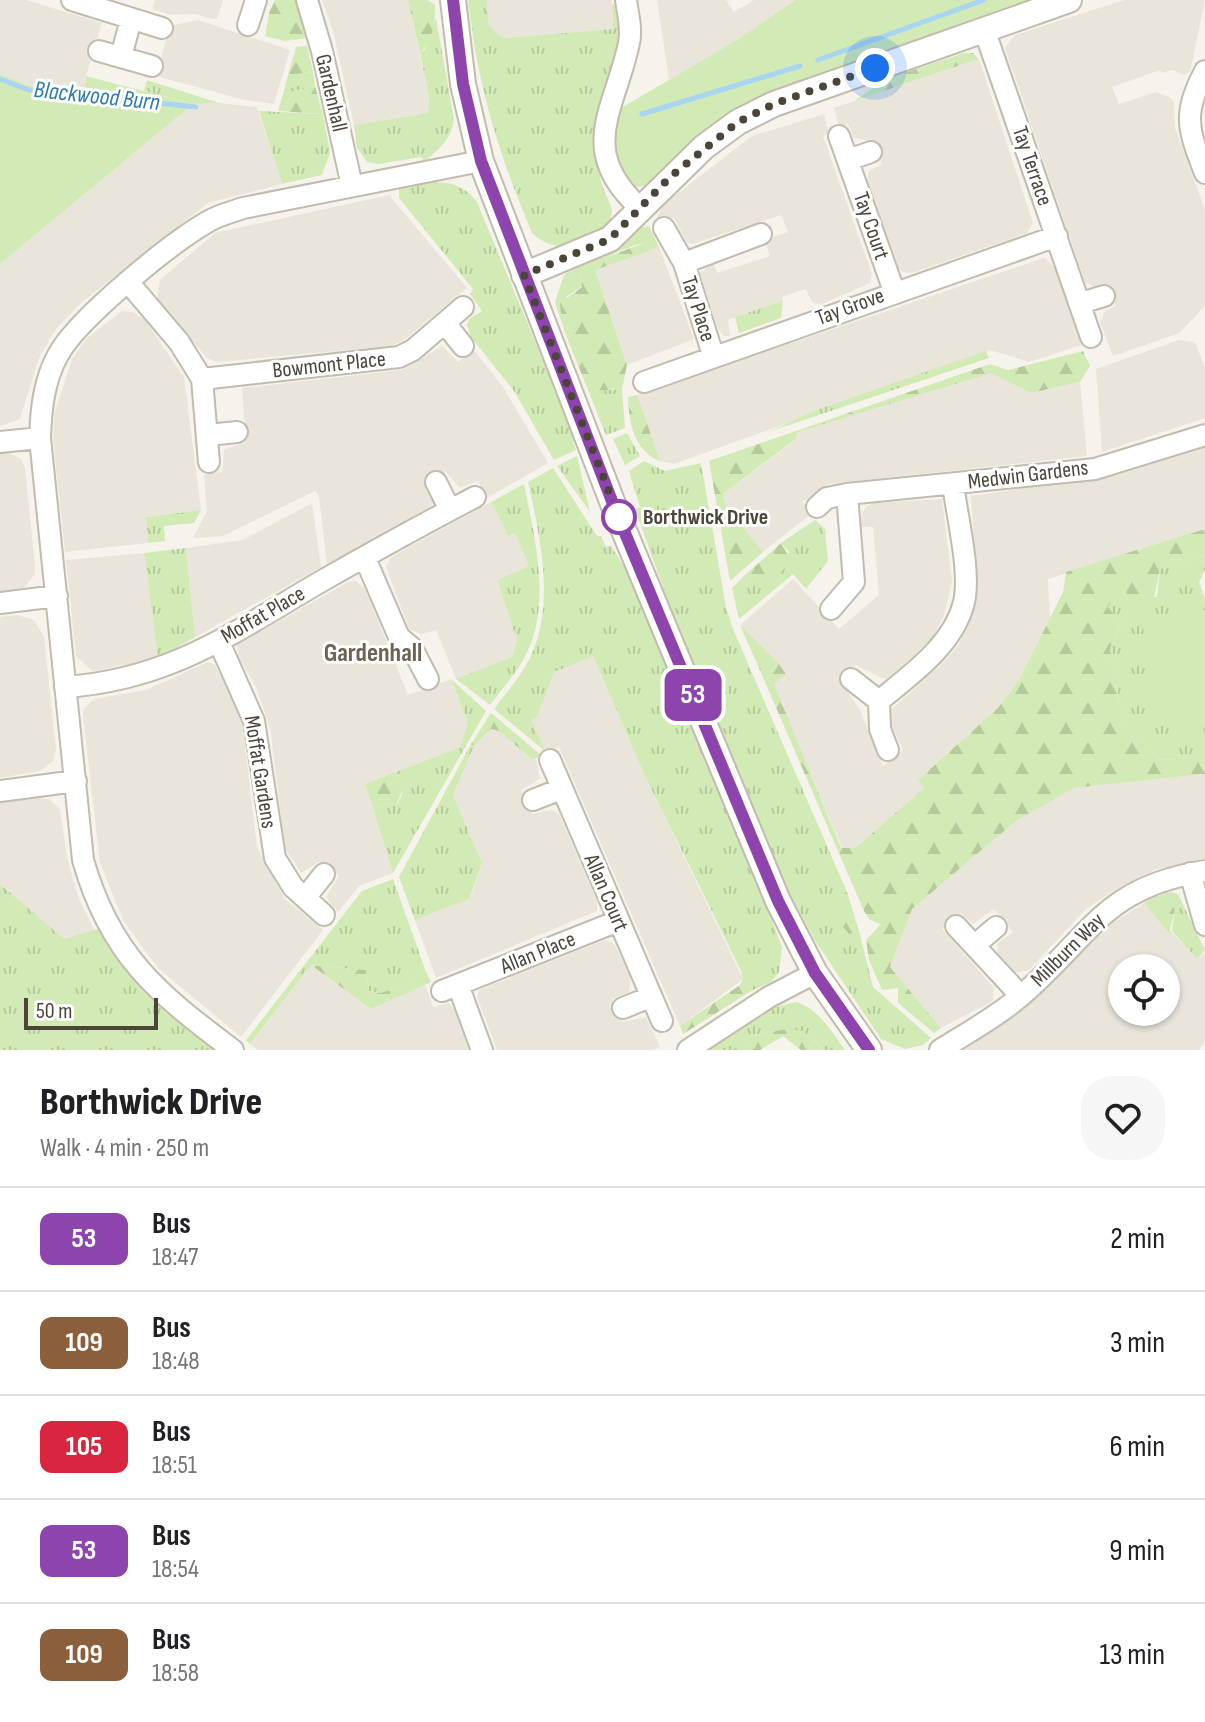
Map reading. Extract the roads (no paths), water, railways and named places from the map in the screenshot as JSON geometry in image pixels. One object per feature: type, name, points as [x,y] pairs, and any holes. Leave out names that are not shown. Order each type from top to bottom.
[{"type":"street","points":[[72,0],[162,28]]},
{"type":"street","points":[[248,25],[256,0]]},
{"type":"street","name":"Gardenhall","points":[[307,0],[322,51],[352,186]]},
{"type":"street","points":[[453,0],[463,84],[481,161],[615,509],[778,901],[815,973],[869,1050]]},
{"type":"street","points":[[626,0],[630,41],[605,117],[605,142],[612,177],[640,208]]},
{"type":"street","points":[[524,275],[610,239],[704,147],[738,122],[774,104],[1069,0]]},
{"type":"street","points":[[121,57],[131,19]]},
{"type":"street","name":"Tay Terrace","points":[[984,29],[1091,337]]},
{"type":"street","points":[[99,51],[152,66]]},
{"type":"street","points":[[1205,71],[1193,94],[1187,127],[1205,173]]},
{"type":"street","name":"Tay Court","points":[[839,136],[894,291]]},
{"type":"street","points":[[848,160],[871,152]]},
{"type":"street","points":[[233,1050],[177,1008],[127,958],[95,902],[83,860],[40,438],[46,385],[57,355],[79,325],[187,235],[212,219],[243,208],[481,161]]},
{"type":"street","name":"Tay Place","points":[[664,228],[684,263],[713,355]]},
{"type":"street","name":"Tay Place","points":[[684,263],[761,234]]},
{"type":"street","name":"Tay Grove","points":[[644,382],[894,291],[1057,236]]},
{"type":"street","points":[[129,283],[179,342],[202,379],[209,462]]},
{"type":"street","points":[[1081,303],[1104,296]]},
{"type":"street","name":"Bowmont Place","points":[[202,379],[399,357],[413,350],[463,307]]},
{"type":"street","points":[[445,323],[463,346]]},
{"type":"street","points":[[208,435],[237,432]]},
{"type":"street","name":"Medwin Gardens","points":[[817,507],[827,498],[847,494],[1095,469],[1205,435]]},
{"type":"street","points":[[0,442],[40,438]]},
{"type":"street","points":[[436,482],[450,510]]},
{"type":"street","points":[[879,701],[937,649],[964,605],[964,573],[953,484]]},
{"type":"street","points":[[831,609],[854,582],[847,494]]},
{"type":"street","name":"Moffat Place","points":[[65,687],[109,684],[139,677],[219,642],[475,497]]},
{"type":"street","points":[[365,558],[399,637],[412,648],[428,679]]},
{"type":"street","points":[[0,603],[57,596]]},
{"type":"street","name":"Moffat Gardens","points":[[219,642],[254,721],[275,858],[284,875],[324,915]]},
{"type":"street","points":[[851,679],[879,701],[880,729],[888,750]]},
{"type":"street","name":"Allan Court","points":[[550,760],[662,1021]]},
{"type":"street","points":[[0,791],[76,781]]},
{"type":"street","points":[[533,800],[561,789]]},
{"type":"street","points":[[1197,872],[1205,925]]},
{"type":"street","name":"Millburn Way","points":[[940,1050],[1021,996],[1097,917],[1132,893],[1197,872]]},
{"type":"street","points":[[305,898],[324,874]]},
{"type":"street","name":"Allan Place","points":[[482,1050],[450,988],[618,921]]},
{"type":"street","points":[[956,926],[1021,996]]},
{"type":"street","points":[[975,945],[996,927]]},
{"type":"street","points":[[688,1050],[769,997],[815,973]]},
{"type":"street","points":[[623,1008],[650,997]]},
{"type":"waterway","name":"Blackwood Burn","points":[[818,60],[984,0]]},
{"type":"waterway","name":"Blackwood Burn","points":[[642,114],[800,66]]},
{"type":"waterway","name":"Blackwood Burn","points":[[0,79],[29,90],[196,107]]},
{"type":"place","name":"Borthwick Drive","points":[[619,517]]},
{"type":"district","name":"Gardenhall","points":[[373,653]]}]
